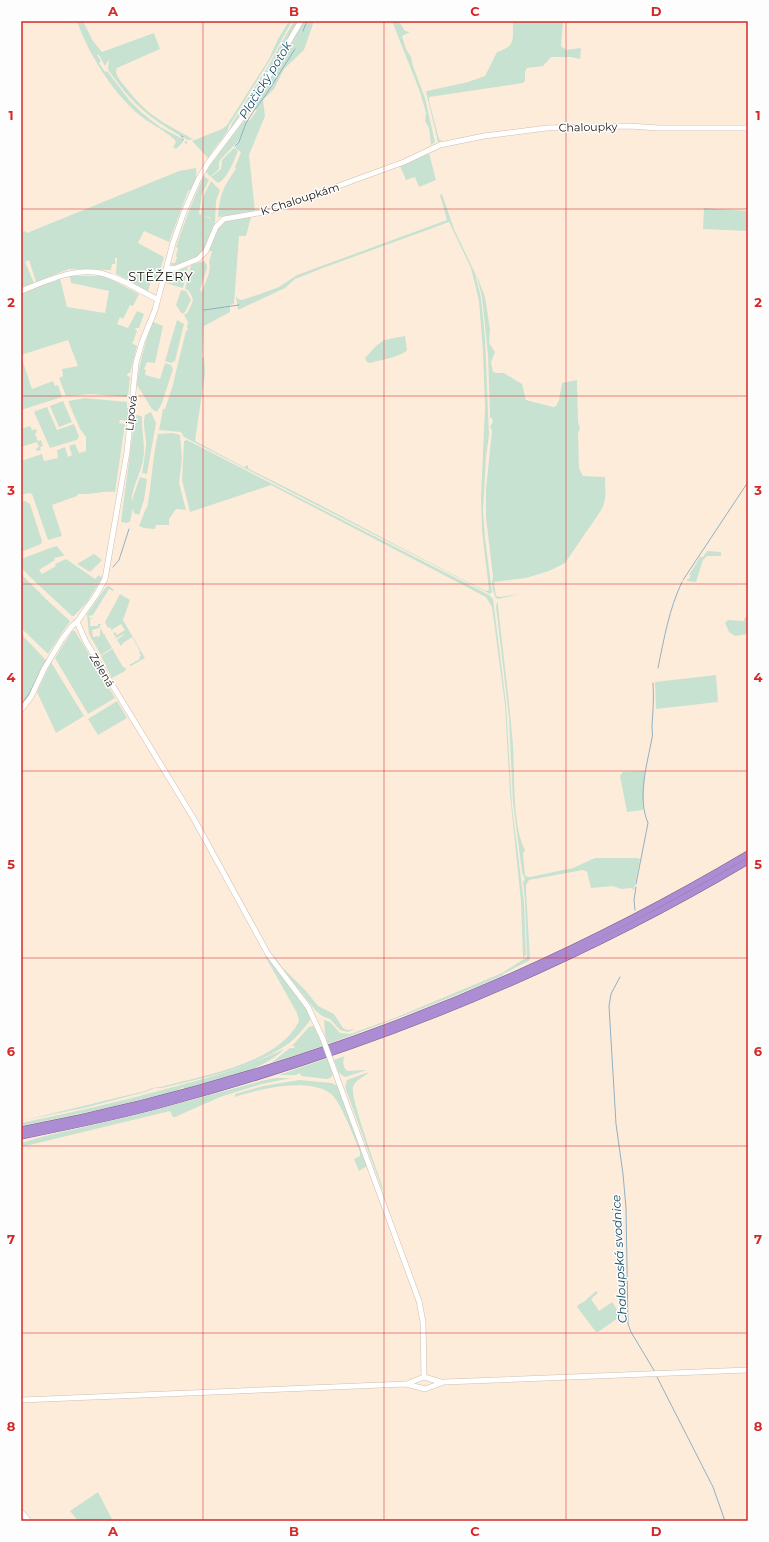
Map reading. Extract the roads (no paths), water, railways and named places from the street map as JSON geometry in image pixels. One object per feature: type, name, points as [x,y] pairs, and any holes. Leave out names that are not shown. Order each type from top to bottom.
[{"type":"highway","points":[[22,1133],[227,1081],[319,1052],[466,996],[582,944],[714,874],[748,854]]},
{"type":"highway","points":[[22,1133],[36,1133],[169,1103],[321,1057],[383,1035],[462,1004],[545,968],[642,919],[748,861]]},
{"type":"street","name":"Lipová","points":[[21,710],[32,695],[53,655],[69,630],[77,622],[96,595],[106,576],[127,452],[136,364],[182,218],[198,180],[208,163],[233,129],[246,105],[258,93],[301,21]]},
{"type":"street","name":"Chaloupky","points":[[430,150],[440,145],[484,136],[547,128],[629,126],[659,128],[748,128]]},
{"type":"street","name":"K Chaloupkám","points":[[166,269],[173,269],[194,262],[203,255],[216,227],[224,219],[270,211],[404,162],[430,150]]},
{"type":"street","points":[[21,291],[64,274],[98,273],[112,276],[157,299]]},
{"type":"street","name":"Zelená","points":[[77,622],[86,642],[194,819],[268,954],[308,1007],[323,1038],[420,1301],[423,1378]]},
{"type":"street","points":[[406,1384],[423,1378],[444,1382],[748,1370]]},
{"type":"street","points":[[423,1378],[430,1383],[428,1388]]},
{"type":"street","points":[[421,1388],[418,1383],[423,1378]]},
{"type":"street","points":[[21,1399],[406,1384],[425,1389],[444,1382]]},
{"type":"street","points":[[21,1512],[29,1521]]},
{"type":"waterway","name":"Plačický potok","points":[[303,31],[307,21]]},
{"type":"waterway","name":"Plačický potok","points":[[235,146],[239,142],[246,123],[295,49]]},
{"type":"waterway","points":[[204,310],[239,305]]},
{"type":"waterway","name":"Chaloupská svodnice","points":[[683,580],[748,482]]},
{"type":"waterway","name":"Plačický potok","points":[[113,567],[119,560],[129,529]]},
{"type":"waterway","name":"Chaloupská svodnice","points":[[658,668],[670,613],[682,582]]},
{"type":"waterway","name":"Plačický potok","points":[[21,704],[29,694],[46,660]]},
{"type":"waterway","name":"Chaloupská svodnice","points":[[636,884],[648,823],[643,803],[643,792],[652,736],[653,683]]},
{"type":"waterway","name":"Chaloupská svodnice","points":[[635,910],[634,900],[636,887]]},
{"type":"waterway","name":"Chaloupská svodnice","points":[[620,977],[611,994],[609,1006],[616,1124],[626,1208],[628,1324],[631,1332],[655,1372]]},
{"type":"waterway","name":"Chaloupská svodnice","points":[[657,1377],[713,1487],[725,1521]]},
{"type":"district","name":"STĚŽERY","points":[[161,276]]}]
